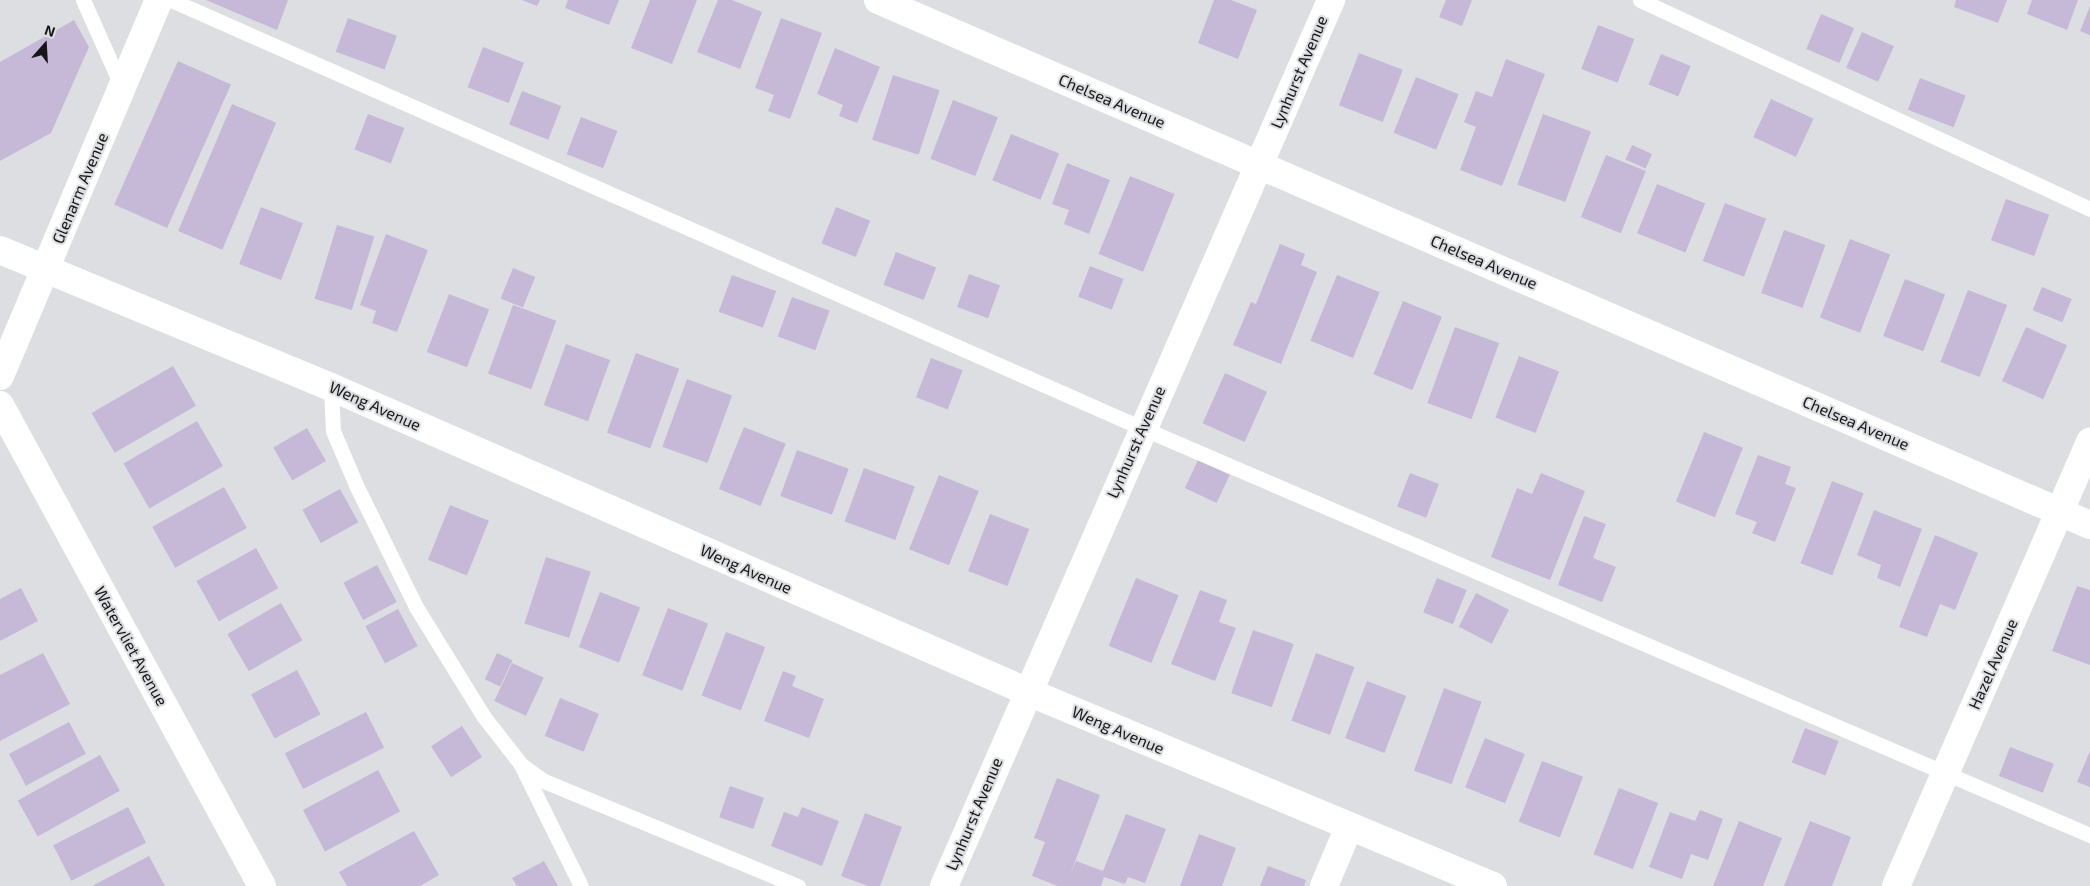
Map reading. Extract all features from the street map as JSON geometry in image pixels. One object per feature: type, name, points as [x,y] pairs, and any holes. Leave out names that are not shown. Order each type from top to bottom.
[{"type":"street","name":"Glenarm Avenue","points":[[0,376],[159,0]]},
{"type":"street","name":"Chelsea Avenue","points":[[878,0],[2090,525]]},
{"type":"street","name":"Lynhurst Avenue","points":[[944,886],[1026,691],[1331,0]]},
{"type":"street","name":"Weng Avenue","points":[[0,250],[330,387],[1026,691],[1493,886]]},
{"type":"street","name":"Watervliet Avenue","points":[[0,405],[262,886]]},
{"type":"street","name":"Hazel Avenue","points":[[1896,886],[2090,442]]},
{"type":"street","points":[[1324,886],[1349,827]]},
{"type":"lane","points":[[83,0],[122,87]]},
{"type":"lane","points":[[171,0],[1142,428],[1336,508],[1945,774],[2090,835]]},
{"type":"lane","points":[[1640,0],[2090,209]]},
{"type":"lane","points":[[330,387],[333,430],[356,485],[416,607],[484,717],[520,764],[581,886]]},
{"type":"lane","points":[[520,764],[544,781],[798,886]]},
{"type":"building","points":[[206,0],[288,0],[277,30]]},
{"type":"building","points":[[522,0],[540,0],[537,6]]},
{"type":"building","points":[[568,0],[619,0],[609,25],[565,8]]},
{"type":"building","points":[[650,0],[697,0],[672,64],[631,48]]},
{"type":"building","points":[[718,0],[732,0],[762,12],[740,69],[697,52]]},
{"type":"building","points":[[1214,0],[1231,0],[1257,10],[1238,59],[1198,43]]},
{"type":"building","points":[[1446,0],[1472,0],[1462,26],[1439,17]]},
{"type":"building","points":[[1956,0],[2007,0],[1998,23],[1954,7]]},
{"type":"building","points":[[2032,0],[2078,0],[2067,30],[2027,14]]},
{"type":"building","points":[[2090,6],[2090,35],[2080,31]]},
{"type":"building","points":[[1821,14],[1854,28],[1839,63],[1806,49]]},
{"type":"building","points":[[348,18],[397,36],[385,70],[336,52]]},
{"type":"building","points":[[781,18],[822,33],[790,119],[768,111],[774,95],[755,88]]},
{"type":"building","points":[[74,20],[89,47],[51,133],[0,161],[0,62]]},
{"type":"building","points":[[1598,25],[1634,39],[1618,83],[1581,69]]},
{"type":"building","points":[[1862,32],[1894,46],[1878,82],[1846,68]]},
{"type":"building","points":[[483,47],[524,63],[509,103],[468,87]]},
{"type":"building","points":[[835,48],[880,67],[857,123],[839,116],[843,105],[817,94]]},
{"type":"building","points":[[1359,53],[1403,70],[1383,122],[1339,105]]},
{"type":"building","points":[[1661,54],[1691,66],[1678,97],[1649,85]]},
{"type":"building","points":[[1506,59],[1545,74],[1502,186],[1460,170],[1476,127],[1464,122],[1476,91],[1492,97]]},
{"type":"building","points":[[178,61],[231,85],[167,228],[114,204]]},
{"type":"building","points":[[893,75],[940,90],[919,155],[872,140]]},
{"type":"building","points":[[1416,77],[1459,94],[1436,150],[1394,133]]},
{"type":"building","points":[[1920,78],[1966,96],[1954,127],[1908,110]]},
{"type":"building","points":[[522,91],[561,106],[548,140],[509,125]]},
{"type":"building","points":[[1771,99],[1814,119],[1796,157],[1753,137]]},
{"type":"building","points":[[953,100],[998,117],[975,176],[930,159]]},
{"type":"building","points":[[232,104],[276,123],[222,250],[178,231]]},
{"type":"building","points":[[368,114],[404,128],[391,163],[354,149]]},
{"type":"building","points":[[1543,114],[1591,131],[1565,202],[1517,184]]},
{"type":"building","points":[[581,117],[617,131],[603,168],[567,154]]},
{"type":"building","points":[[1011,134],[1059,153],[1040,200],[992,180]]},
{"type":"building","points":[[1632,145],[1652,154],[1646,169],[1625,160]]},
{"type":"building","points":[[1606,155],[1646,171],[1621,233],[1581,217]]},
{"type":"building","points":[[1067,163],[1110,180],[1089,234],[1064,224],[1069,210],[1052,204]]},
{"type":"building","points":[[1130,176],[1175,194],[1143,272],[1099,254]]},
{"type":"building","points":[[1657,184],[1705,203],[1685,253],[1637,233]]},
{"type":"building","points":[[2006,199],[2049,215],[2034,256],[1991,240]]},
{"type":"building","points":[[1725,203],[1766,219],[1744,277],[1703,261]]},
{"type":"building","points":[[261,207],[303,223],[281,280],[239,264]]},
{"type":"building","points":[[836,207],[870,221],[856,257],[821,243]]},
{"type":"building","points":[[337,225],[374,236],[352,310],[314,299]]},
{"type":"building","points":[[1784,230],[1825,245],[1802,308],[1761,293]]},
{"type":"building","points":[[386,234],[428,250],[397,332],[372,323],[376,311],[360,305]]},
{"type":"building","points":[[1850,239],[1890,254],[1860,333],[1820,317]]},
{"type":"building","points":[[1280,244],[1305,254],[1301,265],[1317,272],[1281,364],[1233,345],[1251,302],[1256,304]]},
{"type":"building","points":[[896,252],[936,267],[924,300],[883,285]]},
{"type":"building","points":[[1090,266],[1124,279],[1112,310],[1078,297]]},
{"type":"building","points":[[513,268],[535,277],[523,308],[501,299]]},
{"type":"building","points":[[969,274],[1000,285],[988,318],[957,307]]},
{"type":"building","points":[[732,275],[776,291],[763,328],[719,312]]},
{"type":"building","points":[[1337,275],[1380,292],[1353,358],[1310,341]]},
{"type":"building","points":[[1905,279],[1945,294],[1923,351],[1883,336]]},
{"type":"building","points":[[2042,287],[2072,299],[2062,322],[2033,310]]},
{"type":"building","points":[[1968,290],[2007,305],[1980,377],[1940,362]]},
{"type":"building","points":[[449,294],[489,309],[467,367],[427,352]]},
{"type":"building","points":[[792,297],[830,311],[815,350],[778,336]]},
{"type":"building","points":[[1403,301],[1442,317],[1412,390],[1373,374]]},
{"type":"building","points":[[513,305],[556,321],[531,389],[488,374]]},
{"type":"building","points":[[1455,327],[1499,343],[1471,419],[1427,403]]},
{"type":"building","points":[[2026,327],[2067,345],[2043,399],[2002,381]]},
{"type":"building","points":[[566,344],[610,360],[588,421],[544,405]]},
{"type":"building","points":[[636,353],[679,369],[650,449],[607,433]]},
{"type":"building","points":[[1519,356],[1559,371],[1535,433],[1495,418]]},
{"type":"building","points":[[931,358],[963,370],[948,409],[916,397]]},
{"type":"building","points":[[173,366],[196,406],[115,453],[92,413]]},
{"type":"building","points":[[1225,373],[1267,392],[1245,442],[1203,423]]},
{"type":"building","points":[[687,379],[732,395],[707,463],[662,447]]},
{"type":"building","points":[[197,421],[223,466],[149,509],[123,464]]},
{"type":"building","points":[[744,427],[786,444],[761,506],[719,489]]},
{"type":"building","points":[[307,428],[326,461],[292,480],[273,448]]},
{"type":"building","points":[[1704,432],[1743,448],[1715,517],[1676,502]]},
{"type":"building","points":[[797,450],[849,469],[832,515],[780,496]]},
{"type":"building","points":[[1758,455],[1791,467],[1785,484],[1796,488],[1775,542],[1752,533],[1757,522],[1735,514]]},
{"type":"building","points":[[1198,460],[1230,475],[1217,503],[1185,488]]},
{"type":"building","points":[[864,468],[915,486],[895,540],[845,522]]},
{"type":"building","points":[[1410,473],[1439,484],[1426,518],[1397,507]]},
{"type":"building","points":[[1541,473],[1585,491],[1550,580],[1491,557],[1517,488],[1532,494]]},
{"type":"building","points":[[939,475],[979,491],[949,565],[909,549]]},
{"type":"building","points":[[1832,481],[1864,493],[1832,575],[1800,563]]},
{"type":"building","points":[[224,487],[247,528],[175,568],[152,527]]},
{"type":"building","points":[[340,489],[358,522],[321,543],[302,510]]},
{"type":"building","points":[[450,505],[489,521],[467,575],[428,560]]},
{"type":"building","points":[[1874,510],[1922,529],[1900,587],[1877,578],[1881,565],[1857,555]]},
{"type":"building","points":[[990,514],[1029,529],[1007,586],[968,571]]},
{"type":"building","points":[[1584,516],[1606,524],[1593,558],[1616,567],[1602,602],[1558,585]]},
{"type":"building","points":[[1935,535],[1978,553],[1955,610],[1940,604],[1927,637],[1899,627]]},
{"type":"building","points":[[256,548],[278,588],[219,621],[197,581]]},
{"type":"building","points":[[546,557],[591,572],[569,638],[524,624]]},
{"type":"building","points":[[377,565],[397,602],[363,620],[343,583]]},
{"type":"building","points":[[1136,578],[1179,595],[1151,663],[1109,646]]},
{"type":"building","points":[[1437,578],[1467,590],[1453,624],[1423,612]]},
{"type":"building","points":[[2077,586],[2090,590],[2090,665],[2052,651]]},
{"type":"building","points":[[21,588],[38,621],[0,641],[0,599]]},
{"type":"building","points":[[1200,590],[1227,600],[1219,622],[1236,628],[1215,681],[1171,664]]},
{"type":"building","points":[[600,592],[640,607],[619,662],[579,647]]},
{"type":"building","points":[[1476,593],[1509,610],[1492,644],[1459,627]]},
{"type":"building","points":[[281,603],[302,640],[249,671],[227,634]]},
{"type":"building","points":[[668,608],[708,623],[682,691],[642,675]]},
{"type":"building","points":[[398,609],[418,646],[385,663],[365,626]]},
{"type":"building","points":[[1253,630],[1294,644],[1272,707],[1231,693]]},
{"type":"building","points":[[726,632],[765,647],[741,711],[702,695]]},
{"type":"building","points":[[43,653],[70,704],[0,741],[0,675]]},
{"type":"building","points":[[497,653],[512,660],[500,686],[485,679]]},
{"type":"building","points":[[1316,653],[1355,667],[1330,735],[1291,721]]},
{"type":"building","points":[[512,663],[544,678],[526,716],[494,701]]},
{"type":"building","points":[[297,670],[320,714],[275,739],[251,694]]},
{"type":"building","points":[[783,671],[796,676],[792,686],[824,699],[809,738],[764,721]]},
{"type":"building","points":[[1367,681],[1406,696],[1384,753],[1345,738]]},
{"type":"building","points":[[1444,688],[1482,702],[1451,784],[1414,771]]},
{"type":"building","points":[[560,698],[599,714],[584,752],[545,736]]},
{"type":"building","points":[[366,712],[384,748],[303,789],[285,753]]},
{"type":"building","points":[[69,722],[86,754],[26,786],[9,754]]},
{"type":"building","points":[[462,726],[482,757],[451,777],[431,746]]},
{"type":"building","points":[[1805,728],[1839,741],[1825,775],[1792,763]]},
{"type":"building","points":[[1485,738],[1525,754],[1505,803],[1465,787]]},
{"type":"building","points":[[2010,747],[2054,764],[2043,793],[1999,776]]},
{"type":"building","points":[[2090,751],[2090,787],[2077,782]]},
{"type":"building","points":[[100,755],[120,791],[38,836],[18,801]]},
{"type":"building","points":[[1542,761],[1583,777],[1560,837],[1519,822]]},
{"type":"building","points":[[378,770],[400,811],[325,851],[303,810]]},
{"type":"building","points":[[1057,778],[1100,795],[1070,875],[1076,861],[1103,871],[1126,814],[1166,829],[1145,883],[1128,877],[1125,884],[1104,877],[1101,886],[1058,886],[1032,876],[1045,842],[1034,838]]},
{"type":"building","points":[[730,786],[764,798],[753,829],[719,817]]},
{"type":"building","points":[[1619,788],[1658,803],[1633,869],[1594,854]]},
{"type":"building","points":[[128,807],[146,843],[71,881],[53,845]]},
{"type":"building","points":[[802,807],[839,821],[822,866],[771,846],[784,812],[798,817]]},
{"type":"building","points":[[1700,810],[1723,819],[1708,860],[1691,854],[1682,879],[1649,867],[1670,812],[1695,821]]},
{"type":"building","points":[[865,813],[902,827],[880,886],[868,886],[841,876]]},
{"type":"building","points":[[1739,821],[1782,838],[1763,886],[1713,886]]},
{"type":"building","points":[[1810,821],[1851,837],[1832,886],[1784,886]]},
{"type":"building","points":[[414,831],[439,875],[420,886],[347,886],[339,872]]},
{"type":"building","points":[[1199,834],[1236,848],[1222,886],[1180,886]]},
{"type":"building","points":[[149,856],[165,886],[92,886]]},
{"type":"building","points":[[544,861],[558,886],[517,886],[512,878]]},
{"type":"building","points":[[1268,866],[1306,880],[1304,886],[1260,886]]}]
